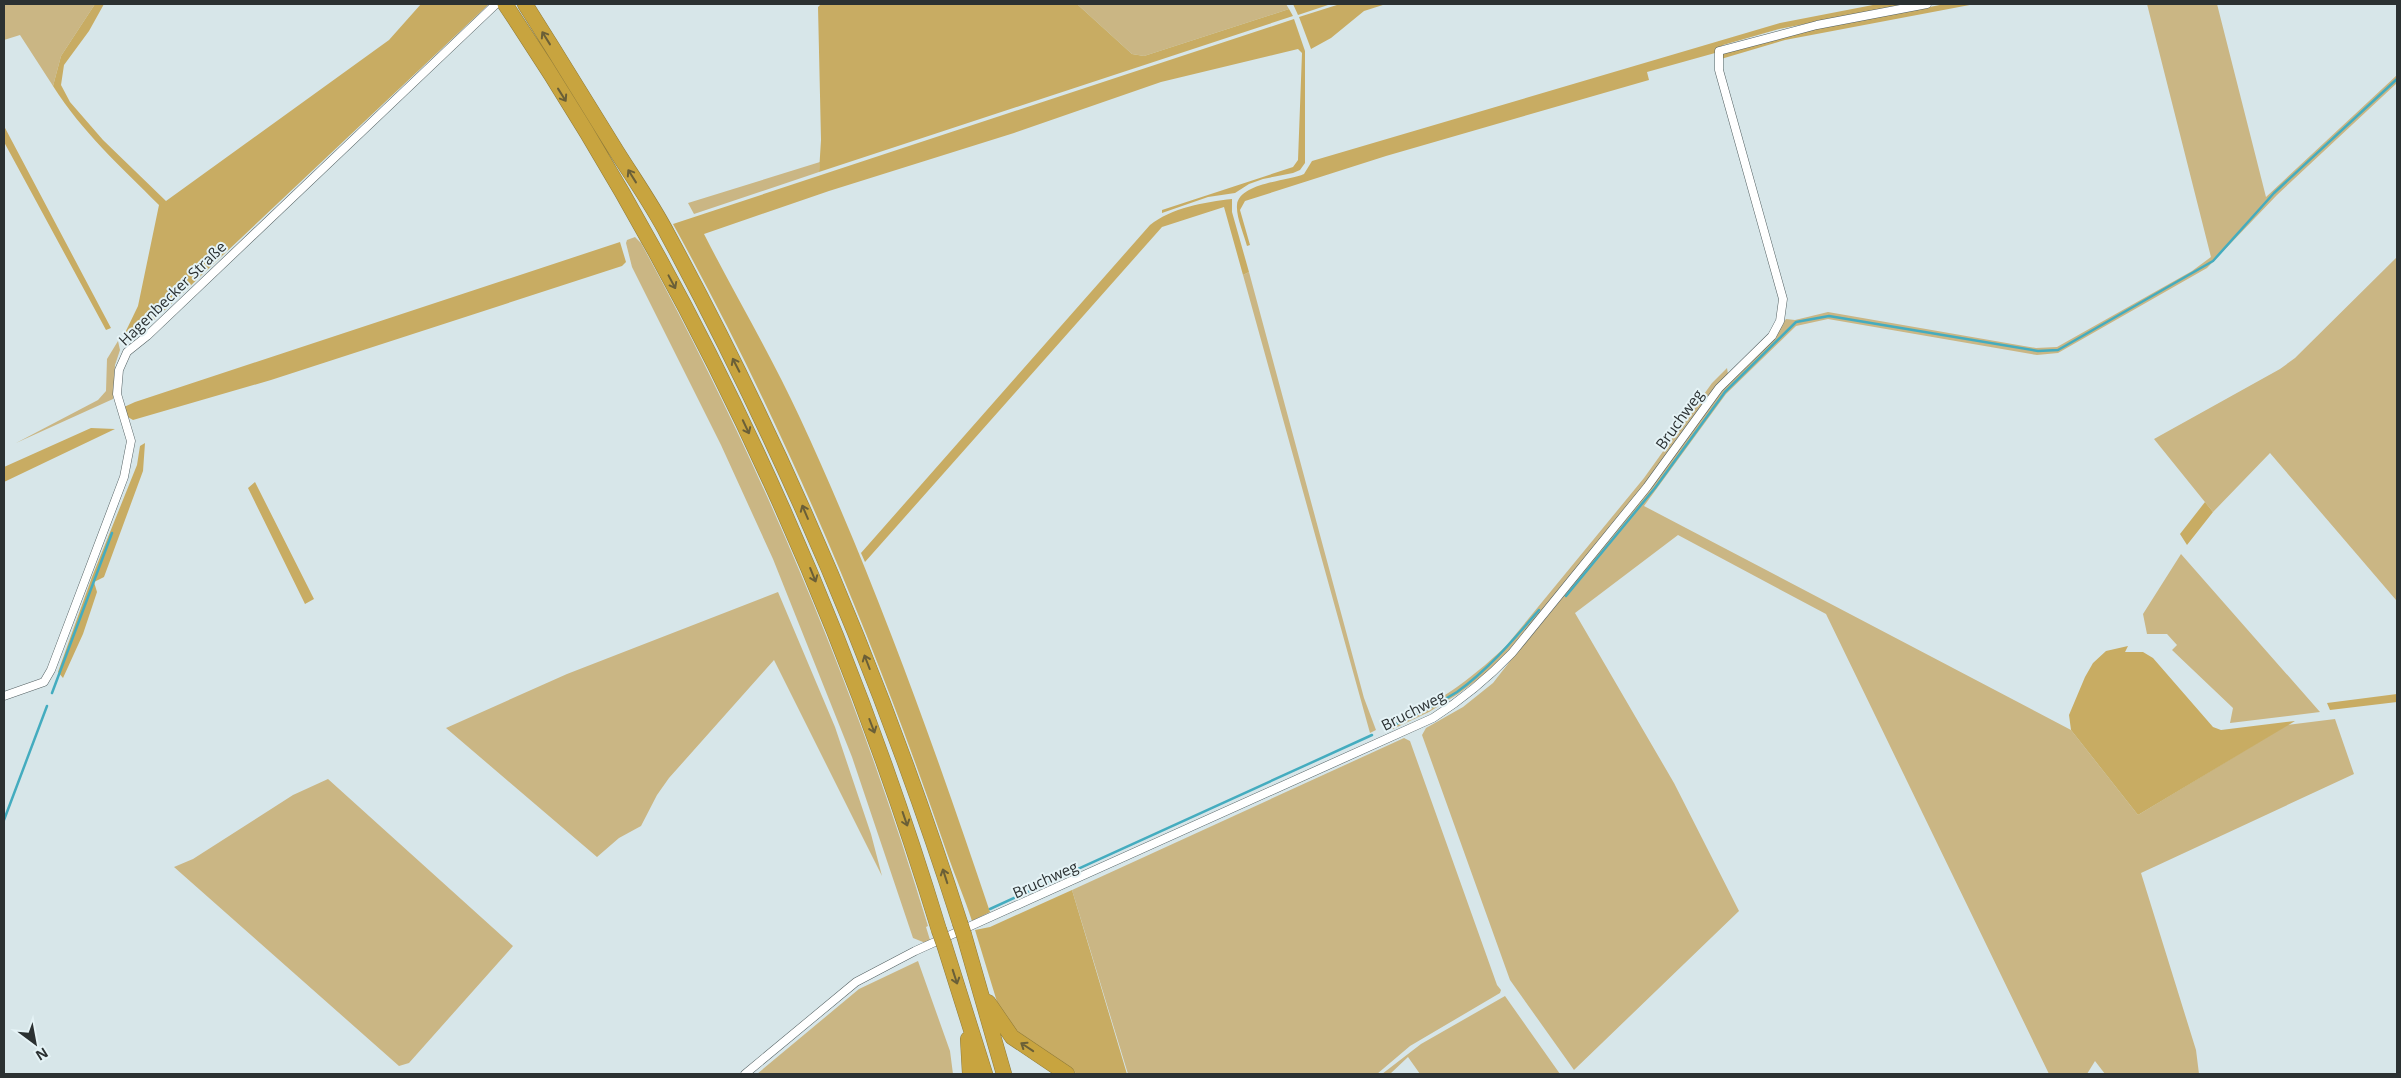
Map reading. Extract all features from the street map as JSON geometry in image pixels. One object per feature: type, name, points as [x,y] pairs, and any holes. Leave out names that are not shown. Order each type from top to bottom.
[{"type":"highway","points":[[525,4],[667,233],[739,371],[819,544],[926,815],[962,929],[1004,1074]]},
{"type":"highway","points":[[503,6],[650,239],[726,386],[805,556],[876,737],[906,823],[985,1074]]},
{"type":"highway","points":[[980,989],[1012,1037],[1067,1074]]},
{"type":"highway","points":[[965,1010],[970,1074]]},
{"type":"street","name":"Bruchweg","points":[[745,1074],[856,982],[915,951],[1039,897],[1433,718],[1460,701],[1494,671],[1647,487],[1719,388],[1772,336],[1780,320],[1783,299],[1719,70],[1719,50],[1817,25],[1927,4]]},
{"type":"street","name":"Hagenbecker Straße","points":[[4,696],[44,682],[51,670],[124,477],[131,441],[117,394],[117,382],[119,370],[127,352],[147,336],[503,6]]},
{"type":"shaded area","points":[[4,4],[95,4],[61,56],[53,86],[20,35],[4,40]]},
{"type":"shaded area","points":[[95,4],[104,4],[89,31],[64,65],[61,85],[70,102],[103,140],[166,201],[389,40],[421,4],[488,5],[134,339],[124,335],[138,306],[159,205],[89,134],[53,86],[61,56]]},
{"type":"shaded area","points":[[821,4],[1077,4],[1132,54],[1144,56],[1289,9],[1293,16],[819,172],[821,140],[818,7]]},
{"type":"shaded area","points":[[1077,4],[1286,4],[1289,9],[1144,56],[1132,54]]},
{"type":"shaded area","points":[[1293,4],[1331,4],[1298,15]]},
{"type":"shaded area","points":[[1340,4],[1386,4],[1364,11],[1331,38],[1311,49],[1299,17]]},
{"type":"shaded area","points":[[1878,4],[1907,4],[1779,29],[1723,45],[1715,53],[1647,72],[1649,80],[1386,156],[1245,201],[1240,210],[1250,245],[1247,246],[1238,215],[1237,205],[1240,198],[1255,187],[1304,174],[1312,161],[1780,23]]},
{"type":"shaded area","points":[[1945,4],[1975,4],[1785,40],[1721,59],[1723,53],[1781,36]]},
{"type":"shaded area","points":[[2147,4],[2217,4],[2266,197],[2397,75],[2397,83],[2277,195],[2207,268],[2058,353],[2037,355],[1828,319],[1796,326],[1726,394],[1644,506],[2071,730],[2138,815],[2287,725],[2335,719],[2354,774],[2141,873],[2196,1050],[2199,1074],[2105,1074],[2095,1061],[2087,1074],[2049,1074],[1826,614],[1678,535],[1575,613],[1674,783],[1739,911],[1574,1070],[1510,980],[1422,735],[1426,728],[1463,707],[1493,683],[1721,391],[1775,335],[1786,319],[1795,320],[1828,312],[2036,348],[2057,347],[2192,271],[2211,257]]},
{"type":"shaded area","points":[[1294,19],[1305,51],[1305,163],[1300,170],[1293,173],[1263,179],[1249,184],[1235,193],[1208,197],[1162,213],[1162,210],[1293,167],[1298,160],[1302,53],[1298,49],[1161,82],[1014,133],[829,191],[704,234],[800,418],[853,539],[902,662],[990,912],[972,921],[889,691],[824,532],[752,377],[714,300],[673,224]]},
{"type":"shaded area","points":[[4,126],[111,328],[106,330],[4,142]]},
{"type":"shaded area","points":[[820,162],[819,172],[694,214],[688,203]]},
{"type":"shaded area","points":[[1232,199],[1232,212],[1249,272],[1243,275],[1224,207],[1162,227],[865,562],[861,553],[1150,225],[1158,219],[1178,210]]},
{"type":"shaded area","points":[[635,237],[641,243],[685,325],[726,408],[802,577],[870,750],[900,837],[928,926],[926,927],[930,940],[928,944],[913,938],[852,757],[773,559],[721,445],[632,267],[626,243],[627,240]]},
{"type":"shaded area","points":[[620,242],[626,262],[622,266],[271,380],[133,420],[126,416],[124,407],[135,402]]},
{"type":"shaded area","points":[[2397,257],[2396,600],[2270,453],[2213,512],[2154,439],[2280,369],[2295,358]]},
{"type":"shaded area","points":[[1249,272],[1364,698],[1376,730],[1370,733],[1243,275]]},
{"type":"shaded area","points":[[118,341],[120,350],[115,365],[113,399],[16,443],[98,400],[106,391],[107,359]]},
{"type":"shaded area","points":[[1727,368],[1728,374],[1716,386],[1646,483],[1510,649],[1484,675],[1458,694],[1429,712],[1393,729],[1389,725],[1422,709],[1451,691],[1478,671],[1506,646],[1644,478],[1712,383]]},
{"type":"shaded area","points":[[91,428],[115,429],[4,482],[4,467]]},
{"type":"shaded area","points":[[145,443],[143,471],[104,577],[94,582],[97,592],[83,634],[63,678],[58,672],[92,577],[137,465],[140,446]]},
{"type":"shaded area","points":[[255,482],[314,599],[305,604],[248,488]]},
{"type":"shaded area","points":[[2205,502],[2213,512],[2187,545],[2180,534]]},
{"type":"shaded area","points":[[2181,554],[2320,712],[2230,723],[2233,708],[2172,650],[2177,645],[2167,634],[2147,634],[2143,614]]},
{"type":"shaded area","points":[[778,592],[835,727],[871,834],[882,876],[774,660],[669,778],[657,795],[641,826],[619,838],[597,857],[446,728],[567,674]]},
{"type":"shaded area","points":[[2128,646],[2125,652],[2143,652],[2153,658],[2213,727],[2221,730],[2295,721],[2138,815],[2071,730],[2069,715],[2093,663],[2106,651]]},
{"type":"shaded area","points":[[2397,694],[2397,702],[2330,710],[2327,703]]},
{"type":"shaded area","points":[[1404,738],[1410,741],[1497,985],[1501,990],[1500,993],[1410,1046],[1377,1074],[1128,1074],[1072,890]]},
{"type":"shaded area","points":[[328,779],[513,946],[409,1063],[399,1066],[174,867],[193,859],[293,795]]},
{"type":"shaded area","points":[[1072,890],[1127,1074],[1077,1074],[1016,1031],[998,1005],[975,930],[990,927]]},
{"type":"shaded area","points":[[918,961],[950,1051],[953,1074],[757,1074],[859,989]]},
{"type":"shaded area","points":[[1505,996],[1560,1074],[1420,1074],[1408,1057],[1390,1074],[1382,1074],[1421,1044]]},
{"type":"waterway","points":[[1566,596],[1655,488],[1725,392],[1796,322],[1829,316],[2038,351],[2058,350],[2213,261],[2274,193],[2397,79]]},
{"type":"waterway","points":[[52,693],[112,533]]},
{"type":"waterway","points":[[1392,726],[1441,701],[1469,683],[1501,653],[1539,610]]},
{"type":"waterway","points":[[4,820],[47,706]]},
{"type":"waterway","points":[[990,909],[1372,735]]}]
